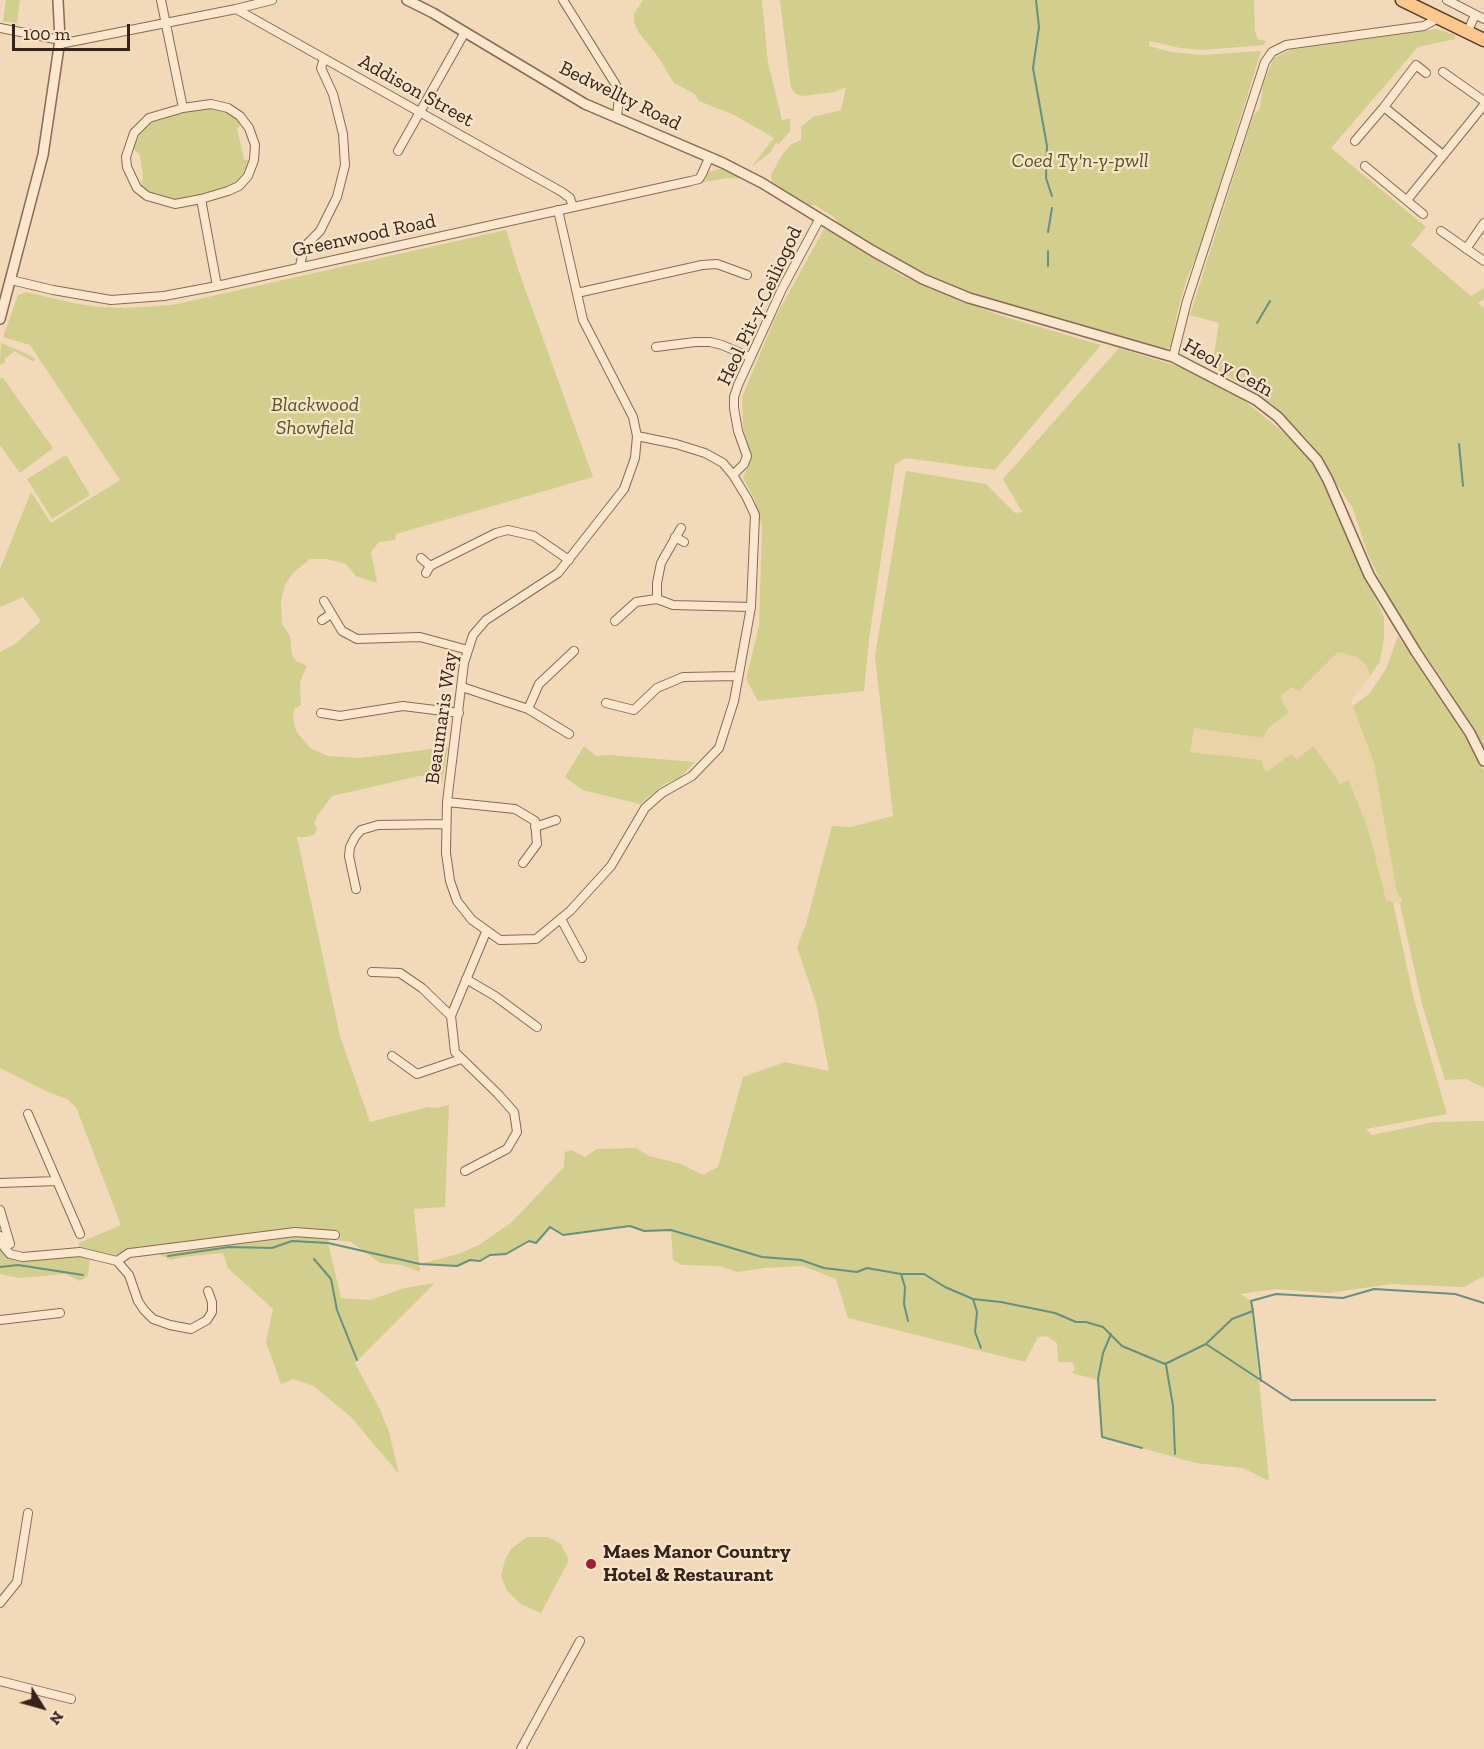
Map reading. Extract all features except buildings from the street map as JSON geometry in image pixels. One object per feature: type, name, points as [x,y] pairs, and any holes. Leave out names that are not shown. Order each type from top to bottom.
[{"type":"main road","points":[[1402,0],[1484,40]]},
{"type":"street","points":[[0,319],[43,155],[60,42],[58,0]]},
{"type":"street","points":[[161,0],[183,108]]},
{"type":"street","points":[[0,28],[60,42],[236,9],[272,0]]},
{"type":"street","name":"Bedwellty Road","points":[[407,0],[585,104],[755,179],[820,218]]},
{"type":"street","points":[[563,0],[616,85],[619,96],[617,117]]},
{"type":"street","points":[[1447,0],[1484,19]]},
{"type":"street","name":"Addison Street","points":[[236,9],[562,192],[570,198],[573,207]]},
{"type":"street","points":[[1467,33],[1475,15]]},
{"type":"street","points":[[1173,357],[1187,301],[1265,62],[1272,52],[1286,45],[1424,26],[1433,21],[1435,17]]},
{"type":"street","points":[[398,151],[465,32]]},
{"type":"street","points":[[300,266],[304,247],[320,231],[337,197],[345,165],[343,134],[333,94],[321,68],[324,59]]},
{"type":"street","points":[[1355,141],[1416,65],[1426,74]]},
{"type":"street","points":[[1407,200],[1484,103],[1443,72]]},
{"type":"street","points":[[211,104],[228,108],[240,116],[249,128],[255,145],[254,160],[248,176],[239,186],[201,199],[175,204],[147,196],[137,188],[127,167],[126,157],[134,133],[149,118],[183,108],[211,104]]},
{"type":"street","points":[[1384,107],[1443,155]]},
{"type":"street","name":"Greenwood Road","points":[[11,280],[111,300],[164,296],[699,179],[709,158]]},
{"type":"street","points":[[1365,166],[1423,214]]},
{"type":"street","points":[[201,199],[217,286]]},
{"type":"street","name":"Beaumaris Way","points":[[558,210],[585,325],[633,417],[637,436],[635,458],[624,489],[558,573],[486,620],[473,635],[464,663],[445,824],[448,872],[457,901],[472,920],[500,940],[536,939],[570,911],[611,866],[645,808],[662,793],[692,776],[718,748],[734,701],[738,676]]},
{"type":"street","name":"Heol y Cefn","points":[[820,218],[873,251],[945,289],[1012,311],[1173,357],[1256,400],[1278,417],[1317,460],[1369,575],[1416,652],[1470,733],[1484,761]]},
{"type":"street","name":"Heol Pit-y-Ceiliogod","points":[[734,475],[744,464],[747,456],[738,431],[734,397],[782,290],[820,218]]},
{"type":"street","points":[[1466,249],[1484,223]]},
{"type":"street","points":[[1441,231],[1484,261]]},
{"type":"street","points":[[577,293],[702,265],[717,264],[743,276]]},
{"type":"street","points":[[656,347],[677,343],[710,342],[750,357]]},
{"type":"street","points":[[606,703],[634,710],[657,688],[683,676],[738,676],[751,607],[755,515],[734,475],[723,463],[705,453],[637,436]]},
{"type":"street","points":[[657,599],[658,573],[664,557],[681,528]]},
{"type":"street","points":[[421,558],[428,569],[496,533],[508,530],[534,536],[569,560]]},
{"type":"street","points":[[675,537],[684,542]]},
{"type":"street","points":[[615,621],[636,602],[657,599],[673,605],[751,607]]},
{"type":"street","points":[[324,601],[342,631],[357,639],[420,637],[468,650]]},
{"type":"street","points":[[322,620],[330,614]]},
{"type":"street","points":[[528,710],[539,684],[574,651]]},
{"type":"street","points":[[462,687],[528,710],[569,734]]},
{"type":"street","points":[[321,713],[340,716],[403,706],[459,713]]},
{"type":"street","points":[[447,802],[515,808],[535,821],[537,844],[523,863]]},
{"type":"street","points":[[535,827],[556,820]]},
{"type":"street","points":[[356,889],[358,877],[350,865],[350,847],[354,837],[361,830],[378,825],[445,824]]},
{"type":"street","points":[[561,919],[582,958]]},
{"type":"street","points":[[465,1171],[507,1149],[517,1132],[514,1112],[455,1052],[451,1016],[486,932]]},
{"type":"street","points":[[372,972],[400,973],[422,988],[451,1016]]},
{"type":"street","points":[[466,979],[495,996],[537,1027]]},
{"type":"street","points":[[392,1056],[417,1074],[461,1059]]},
{"type":"street","points":[[28,1114],[80,1234]]},
{"type":"street","points":[[0,1183],[57,1181]]},
{"type":"street","points":[[0,1210],[10,1244]]},
{"type":"street","points":[[117,1261],[129,1253],[138,1251],[295,1232],[335,1235]]},
{"type":"street","points":[[0,1236],[4,1247],[10,1254],[23,1257],[80,1252],[117,1261],[129,1275],[138,1301],[144,1310],[153,1319],[170,1325],[191,1329],[207,1320],[212,1312],[212,1302],[208,1291]]},
{"type":"street","points":[[0,1320],[60,1313]]},
{"type":"street","points":[[0,1604],[16,1582],[28,1513]]},
{"type":"street","points":[[521,1749],[580,1641]]},
{"type":"street","points":[[0,1681],[71,1699]]},
{"type":"shaded area","points":[[1338,652],[1357,657],[1367,666],[1370,676],[1351,700],[1374,763],[1397,892],[1402,899],[1400,904],[1386,900],[1368,828],[1350,780],[1340,785],[1315,746],[1297,759],[1291,754],[1266,772],[1261,760],[1190,752],[1194,728],[1263,738],[1269,727],[1289,713],[1280,697],[1292,687],[1299,691]]},
{"type":"green space","points":[[6,0],[20,0],[17,23],[3,21]]},
{"type":"green space","points":[[643,0],[762,0],[768,63],[782,120],[790,118],[790,131],[779,144],[776,143],[771,152],[751,167],[774,138],[734,115],[699,101],[695,94],[674,83],[656,54],[639,33],[634,22],[634,14]]},
{"type":"green space","name":"Coed Ty'n-y-pwll","points":[[780,0],[1254,0],[1255,32],[1258,39],[1266,41],[1264,45],[1203,50],[1180,48],[1149,41],[1149,46],[1171,52],[1202,55],[1261,51],[1201,246],[1187,278],[1177,313],[1172,346],[1165,349],[994,301],[949,285],[910,266],[838,224],[835,218],[815,205],[809,205],[772,182],[771,175],[782,155],[790,145],[801,140],[801,127],[813,117],[841,110],[846,87],[834,92],[802,96],[796,94],[791,88]]},
{"type":"green space","points":[[1437,29],[1455,35],[1455,39],[1418,47],[1331,148],[1426,227],[1411,245],[1471,296],[1484,288],[1484,299],[1478,303],[1484,308],[1484,748],[1449,690],[1393,607],[1367,552],[1353,509],[1308,440],[1272,404],[1212,366],[1219,323],[1190,315],[1253,116],[1260,108],[1263,84],[1274,58],[1290,50]]},
{"type":"green space","points":[[212,107],[231,113],[242,123],[237,129],[244,159],[250,161],[246,174],[236,185],[221,191],[177,200],[166,200],[152,195],[141,187],[143,177],[140,155],[132,148],[136,137],[144,127],[154,120]]},
{"type":"green space","points":[[719,169],[745,179],[726,178],[699,183],[705,180],[709,172]]},
{"type":"green space","points":[[824,229],[902,276],[999,315],[1101,345],[995,470],[906,458],[895,464],[869,639],[864,691],[758,701],[746,679],[759,626],[762,526],[754,498],[743,478],[751,457],[743,427],[742,397],[776,316]]},
{"type":"green space","name":"Blackwood Showfield","points":[[506,230],[593,477],[396,534],[395,540],[379,542],[371,552],[377,583],[356,576],[346,564],[327,559],[310,559],[293,573],[285,585],[281,601],[282,624],[290,636],[292,655],[296,661],[307,666],[300,681],[301,705],[294,709],[293,718],[296,731],[310,748],[328,756],[360,758],[448,747],[442,783],[429,776],[419,776],[332,796],[317,816],[314,824],[317,829],[314,835],[297,837],[340,1036],[370,1122],[428,1107],[449,1105],[445,1207],[414,1209],[420,1272],[402,1265],[380,1263],[351,1242],[329,1239],[328,1243],[341,1298],[370,1300],[405,1288],[435,1283],[355,1363],[389,1432],[399,1474],[352,1418],[314,1386],[293,1379],[281,1384],[266,1342],[273,1309],[228,1268],[223,1253],[171,1260],[146,1248],[113,1255],[79,1247],[79,1243],[121,1225],[76,1107],[67,1099],[0,1068],[0,652],[15,644],[41,621],[23,597],[0,607],[0,569],[31,492],[51,523],[120,480],[30,345],[3,337],[18,295],[26,292],[101,307],[172,305]]},
{"type":"green space","points":[[1,343],[27,354],[35,359],[34,362],[14,351],[4,360],[6,362],[0,365]]},
{"type":"green space","points":[[1119,348],[1186,369],[1240,397],[1284,433],[1305,454],[1321,476],[1339,521],[1384,617],[1384,638],[1380,661],[1370,676],[1367,666],[1357,657],[1338,652],[1299,691],[1292,687],[1280,697],[1289,713],[1269,727],[1263,738],[1194,728],[1190,752],[1261,760],[1266,772],[1291,754],[1297,759],[1314,746],[1340,784],[1349,780],[1368,828],[1386,900],[1393,902],[1414,1000],[1447,1114],[1366,1129],[1372,1135],[1434,1122],[1484,1121],[1484,1276],[1464,1287],[1391,1284],[1329,1293],[1276,1289],[1240,1294],[1251,1301],[1269,1481],[1243,1468],[1196,1463],[1102,1437],[1098,1380],[1072,1373],[1075,1369],[1072,1362],[1058,1362],[1057,1343],[1047,1336],[1038,1337],[1025,1362],[848,1318],[836,1279],[803,1266],[737,1272],[720,1266],[682,1265],[673,1260],[671,1230],[644,1231],[630,1226],[563,1235],[550,1227],[536,1243],[529,1241],[506,1254],[490,1255],[480,1261],[470,1260],[457,1266],[420,1264],[458,1254],[479,1245],[512,1222],[564,1167],[565,1152],[571,1150],[585,1157],[597,1149],[636,1148],[649,1156],[681,1164],[703,1175],[718,1167],[743,1077],[785,1062],[829,1071],[816,1003],[797,947],[806,924],[832,826],[851,827],[893,816],[875,656],[906,471],[986,484],[1015,513],[1022,512],[1003,479]]},
{"type":"green space","points":[[0,378],[3,378],[53,448],[20,473],[0,445]]},
{"type":"green space","points":[[66,455],[90,495],[52,519],[27,479]]},
{"type":"green space","points":[[1398,636],[1471,745],[1484,771],[1484,1088],[1466,1079],[1445,1080],[1422,1004],[1400,904],[1402,899],[1397,893],[1374,763],[1353,706],[1369,694],[1386,669]]},
{"type":"green space","points":[[584,746],[596,756],[610,755],[695,762],[679,778],[664,784],[640,804],[582,790],[565,777]]},
{"type":"green space","points":[[0,1245],[9,1257],[22,1262],[62,1256],[90,1257],[88,1276],[80,1281],[65,1274],[20,1278],[0,1274]]},
{"type":"green space","points":[[527,1537],[548,1537],[561,1544],[569,1560],[541,1613],[521,1604],[507,1591],[501,1576],[505,1560],[511,1549]]},
{"type":"waterway","points":[[1036,0],[1039,27],[1033,68],[1047,146],[1046,178],[1052,196]]},
{"type":"waterway","points":[[1048,232],[1052,208]]},
{"type":"waterway","points":[[1048,251],[1048,266]]},
{"type":"waterway","points":[[1257,323],[1270,301]]},
{"type":"waterway","points":[[1459,444],[1463,486]]},
{"type":"waterway","points":[[168,1256],[229,1247],[272,1248],[292,1241],[328,1243],[420,1264],[457,1266],[470,1260],[480,1261],[490,1255],[506,1254],[529,1241],[536,1243],[550,1227],[563,1235],[630,1226],[644,1231],[671,1230],[762,1257],[801,1260],[824,1268],[857,1272],[867,1268],[901,1274],[924,1274],[945,1287],[973,1299],[1055,1313],[1076,1322],[1086,1322],[1103,1327],[1122,1346],[1165,1364],[1206,1344],[1232,1319],[1253,1311],[1251,1301],[1276,1294],[1343,1298],[1374,1289],[1455,1294],[1484,1303]]},
{"type":"waterway","points":[[314,1259],[331,1279],[337,1310],[357,1360]]},
{"type":"waterway","points":[[0,1267],[18,1265],[83,1275]]},
{"type":"waterway","points":[[901,1274],[905,1287],[904,1304],[908,1321]]},
{"type":"waterway","points":[[973,1299],[977,1312],[975,1332],[981,1348]]},
{"type":"waterway","points":[[1253,1312],[1261,1381]]},
{"type":"waterway","points":[[1111,1334],[1103,1353],[1098,1379],[1102,1437],[1142,1448]]},
{"type":"waterway","points":[[1206,1344],[1291,1400],[1435,1400]]},
{"type":"waterway","points":[[1166,1365],[1173,1406],[1175,1454]]},
{"type":"place","name":"Maes Manor Country Hotel & Restaurant","points":[[591,1564]]}]
